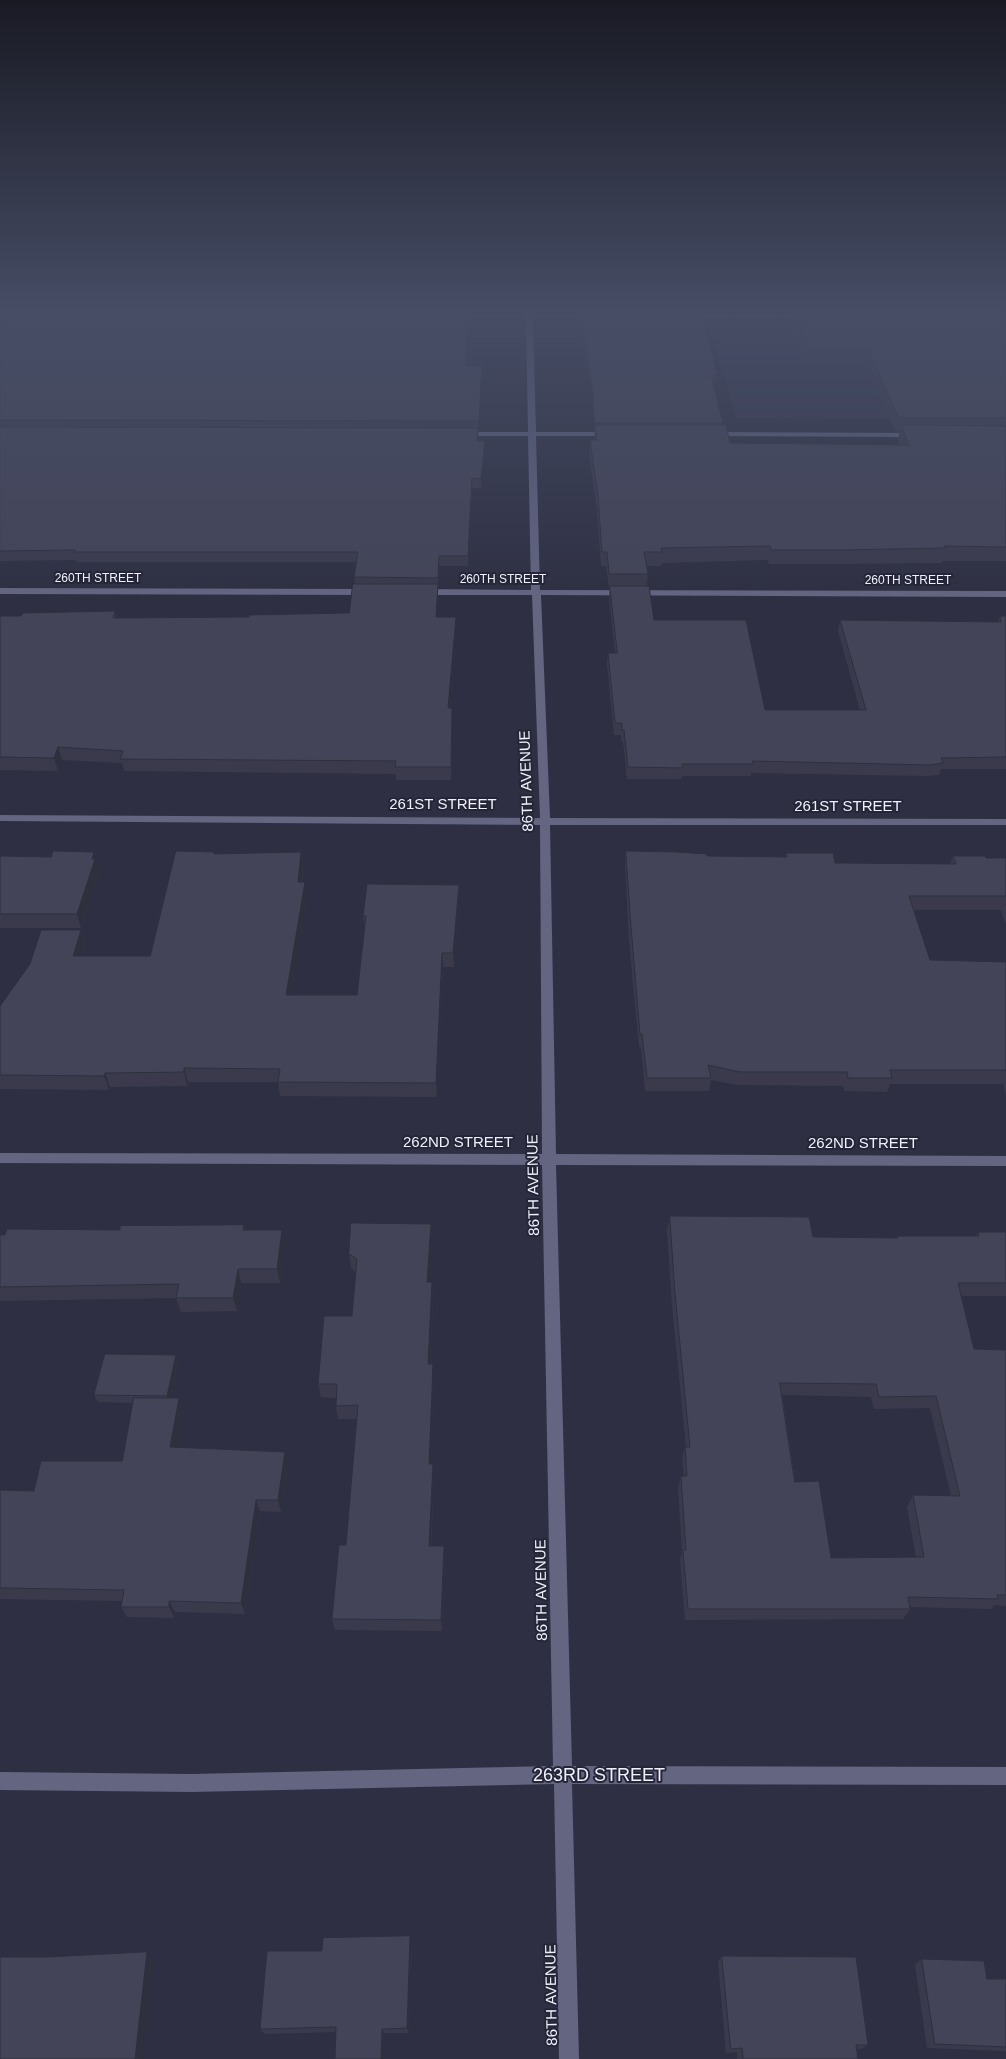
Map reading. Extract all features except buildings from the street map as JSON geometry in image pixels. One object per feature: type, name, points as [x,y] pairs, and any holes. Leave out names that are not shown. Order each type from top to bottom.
[{"type":"street","name":"86TH AVENUE","points":[[531,407],[536,592],[546,821],[549,1160],[569,2059]]},
{"type":"street","points":[[456,434],[616,434]]},
{"type":"street","points":[[706,434],[926,435]]},
{"type":"street","name":"260TH STREET","points":[[0,592],[374,592]]},
{"type":"street","name":"260TH STREET","points":[[414,592],[1006,594]]},
{"type":"street","name":"261ST STREET","points":[[0,818],[1006,822]]},
{"type":"street","name":"262ND STREET","points":[[0,1158],[1006,1161]]},
{"type":"street","name":"263RD STREET","points":[[0,1781],[192,1783],[562,1775],[1006,1776]]},
{"type":"shaded area","points":[[733,407],[1006,407],[1006,419],[736,418]]}]
